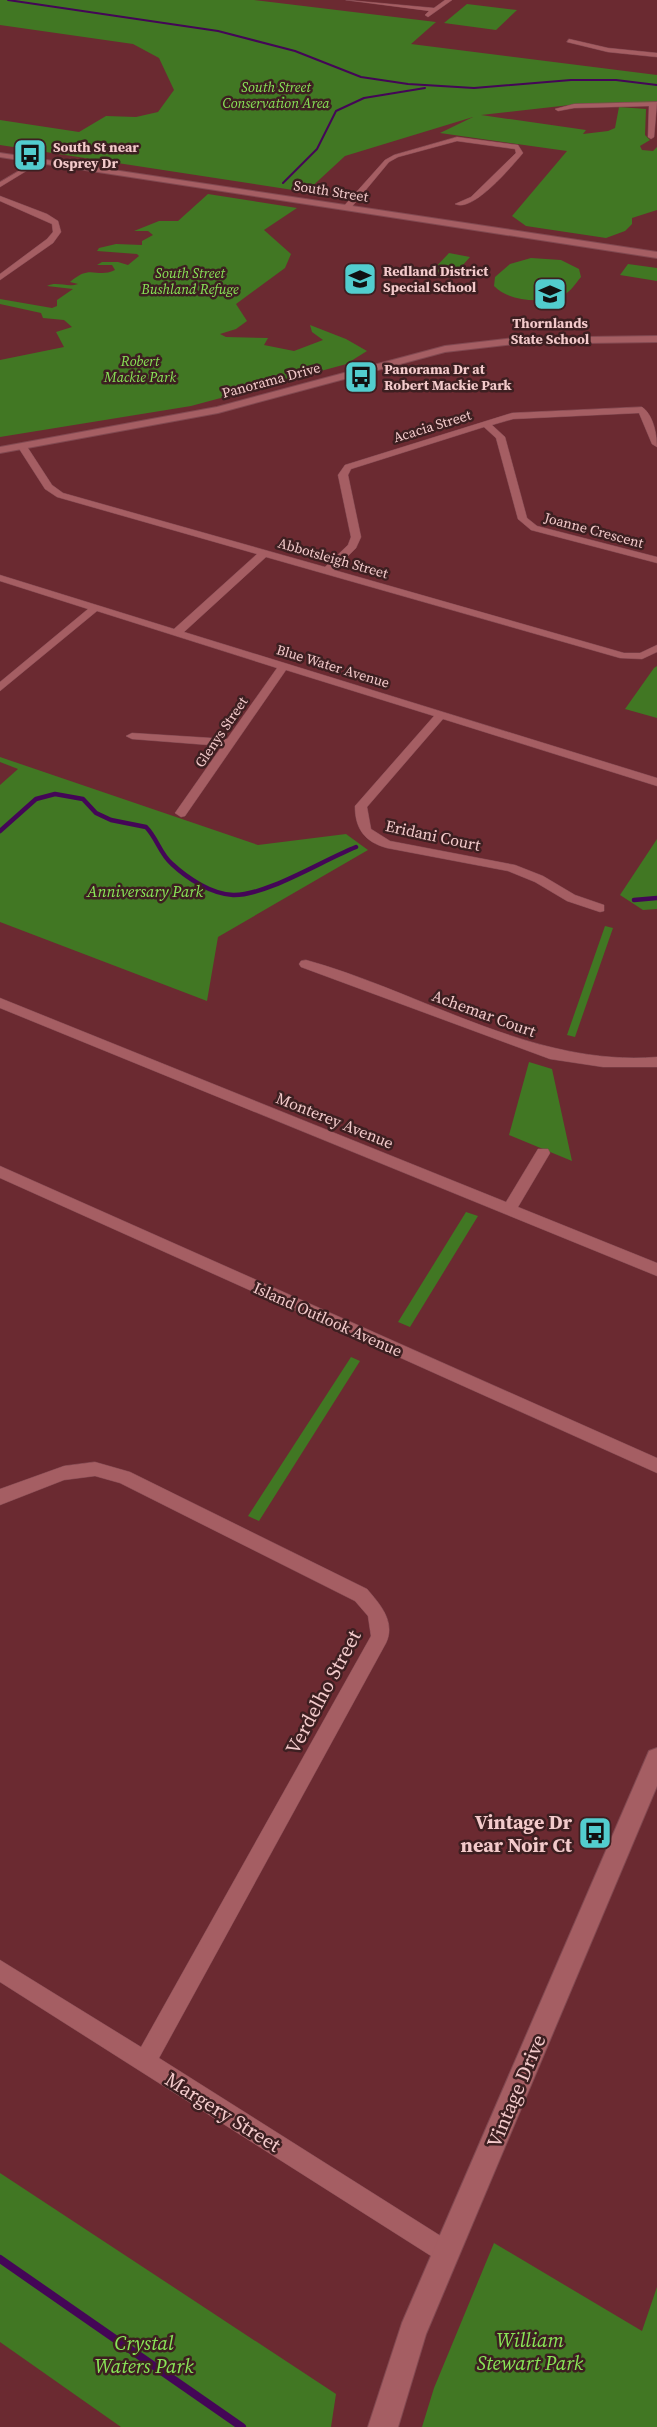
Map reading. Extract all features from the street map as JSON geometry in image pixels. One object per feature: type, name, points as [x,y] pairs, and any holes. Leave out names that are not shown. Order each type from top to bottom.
[{"type":"street","points":[[350,0],[433,10]]},
{"type":"street","points":[[423,19],[449,0]]},
{"type":"street","points":[[569,41],[608,50],[657,55]]},
{"type":"street","points":[[558,109],[574,106],[655,104],[651,137]]},
{"type":"street","points":[[347,207],[387,161],[396,156],[457,139],[518,147],[520,153],[474,199],[459,204]]},
{"type":"street","name":"South Street","points":[[0,155],[657,255]]},
{"type":"street","points":[[0,185],[39,161]]},
{"type":"street","points":[[0,198],[44,216],[56,224],[57,232],[50,241],[0,278]]},
{"type":"street","name":"Panorama Drive","points":[[0,450],[228,408],[444,350],[515,341],[657,339]]},
{"type":"street","name":"Acacia Street","points":[[327,571],[353,546],[356,537],[344,475],[348,468],[486,424],[531,413],[642,410],[657,444]]},
{"type":"street","name":"Joanne Crescent","points":[[486,424],[500,437],[523,519],[534,528],[657,560]]},
{"type":"street","name":"Abbotsleigh Street","points":[[23,447],[48,487],[60,495],[624,656],[642,656],[657,648]]},
{"type":"street","points":[[176,633],[265,553]]},
{"type":"street","name":"Blue Water Avenue","points":[[0,578],[657,782]]},
{"type":"street","points":[[0,688],[95,608]]},
{"type":"street","name":"Glenys Street","points":[[181,813],[284,666]]},
{"type":"street","name":"Eridani Court","points":[[441,715],[361,806],[360,822],[369,837],[387,844],[511,868],[539,879],[571,898],[600,908]]},
{"type":"street","points":[[132,736],[230,743]]},
{"type":"street","name":"Achemar Court","points":[[306,964],[550,1054],[583,1062],[639,1064],[657,1062]]},
{"type":"street","name":"Monterey Avenue","points":[[0,1003],[657,1270]]},
{"type":"street","points":[[508,1210],[543,1153]]},
{"type":"street","name":"Island Outlook Avenue","points":[[0,1172],[657,1466]]},
{"type":"street","name":"Verdelho Street","points":[[0,1497],[64,1473],[95,1470],[124,1477],[361,1595],[377,1613],[380,1637],[145,2062]]},
{"type":"street","name":"Vintage Drive","points":[[383,2427],[412,2333],[656,1762]]},
{"type":"street","name":"Margery Street","points":[[0,1970],[447,2253]]},
{"type":"green space","name":"South Street Conservation Area","points":[[0,0],[254,0],[436,22],[411,44],[657,75],[657,103],[570,105],[481,115],[586,130],[583,134],[615,128],[619,107],[646,109],[645,135],[650,140],[640,146],[642,150],[653,151],[657,147],[657,210],[632,218],[632,224],[625,231],[606,238],[526,226],[512,216],[567,151],[440,133],[473,117],[345,156],[306,192],[0,145],[0,120],[79,132],[106,116],[136,117],[158,112],[174,90],[159,58],[133,44],[0,25]]},
{"type":"green space","points":[[467,4],[517,10],[496,30],[444,23]]},
{"type":"green space","points":[[208,194],[297,208],[264,230],[291,254],[285,268],[236,304],[247,321],[236,329],[220,334],[226,337],[268,338],[264,345],[294,351],[323,340],[312,332],[310,325],[346,339],[367,351],[351,361],[354,362],[191,406],[0,437],[0,360],[64,347],[56,332],[72,327],[64,320],[43,318],[41,313],[0,304],[0,299],[52,308],[57,306],[57,300],[73,289],[47,286],[74,285],[78,284],[70,282],[83,273],[103,273],[115,270],[112,265],[97,265],[102,262],[118,262],[128,265],[139,256],[137,254],[97,251],[99,248],[116,244],[142,245],[142,241],[153,235],[148,231],[134,231],[159,221],[178,221]]},
{"type":"green space","points":[[449,253],[470,257],[454,275],[432,271]]},
{"type":"green space","points":[[531,258],[561,260],[579,269],[581,277],[564,295],[547,300],[517,298],[494,286],[495,277],[510,264]]},
{"type":"green space","points":[[628,264],[657,268],[657,281],[620,275]]},
{"type":"green space","points":[[657,666],[657,718],[625,709],[654,668]]},
{"type":"green space","name":"Anniversary Park","points":[[0,757],[258,845],[346,834],[368,850],[218,937],[207,1001],[0,922],[0,785],[18,769],[0,762]]},
{"type":"green space","points":[[657,839],[657,909],[643,910],[620,895]]},
{"type":"green space","points":[[605,926],[613,928],[575,1037],[567,1035]]},
{"type":"green space","points":[[529,1062],[552,1069],[572,1161],[509,1135]]},
{"type":"green space","points":[[466,1212],[478,1216],[410,1327],[398,1322]]},
{"type":"green space","points":[[351,1357],[360,1361],[259,1521],[248,1516]]},
{"type":"green space","name":"Crystal Waters Park","points":[[0,2173],[336,2394],[331,2427],[121,2427],[0,2342]]},
{"type":"green space","name":"William Stewart Park","points":[[494,2243],[642,2331],[657,2287],[657,2427],[422,2427],[434,2388]]},
{"type":"waterway","points":[[8,0],[218,31],[295,51],[361,77],[408,84],[474,88],[571,80],[616,80],[657,85]]},
{"type":"waterway","points":[[283,183],[317,149],[336,111],[364,98],[425,88]]},
{"type":"waterway","points":[[0,831],[36,799],[55,794],[83,799],[96,813],[111,820],[146,827],[168,860],[185,875],[216,892],[233,895],[246,894],[278,884],[356,847]]},
{"type":"waterway","points":[[634,900],[657,898]]},
{"type":"waterway","points":[[0,2259],[242,2427]]},
{"type":"place","name":"South St near Osprey Dr","points":[[30,155]]},
{"type":"place","name":"Redland District Special School","points":[[360,279]]},
{"type":"place","name":"Thornlands State School","points":[[550,294]]},
{"type":"place","name":"Panorama Dr at Robert Mackie Park","points":[[361,377]]},
{"type":"place","name":"Vintage Dr near Noir Ct","points":[[595,1833]]},
{"type":"park label","name":"South Street Bushland Refuge","points":[[190,282]]},
{"type":"park label","name":"Robert Mackie Park","points":[[140,370]]}]
